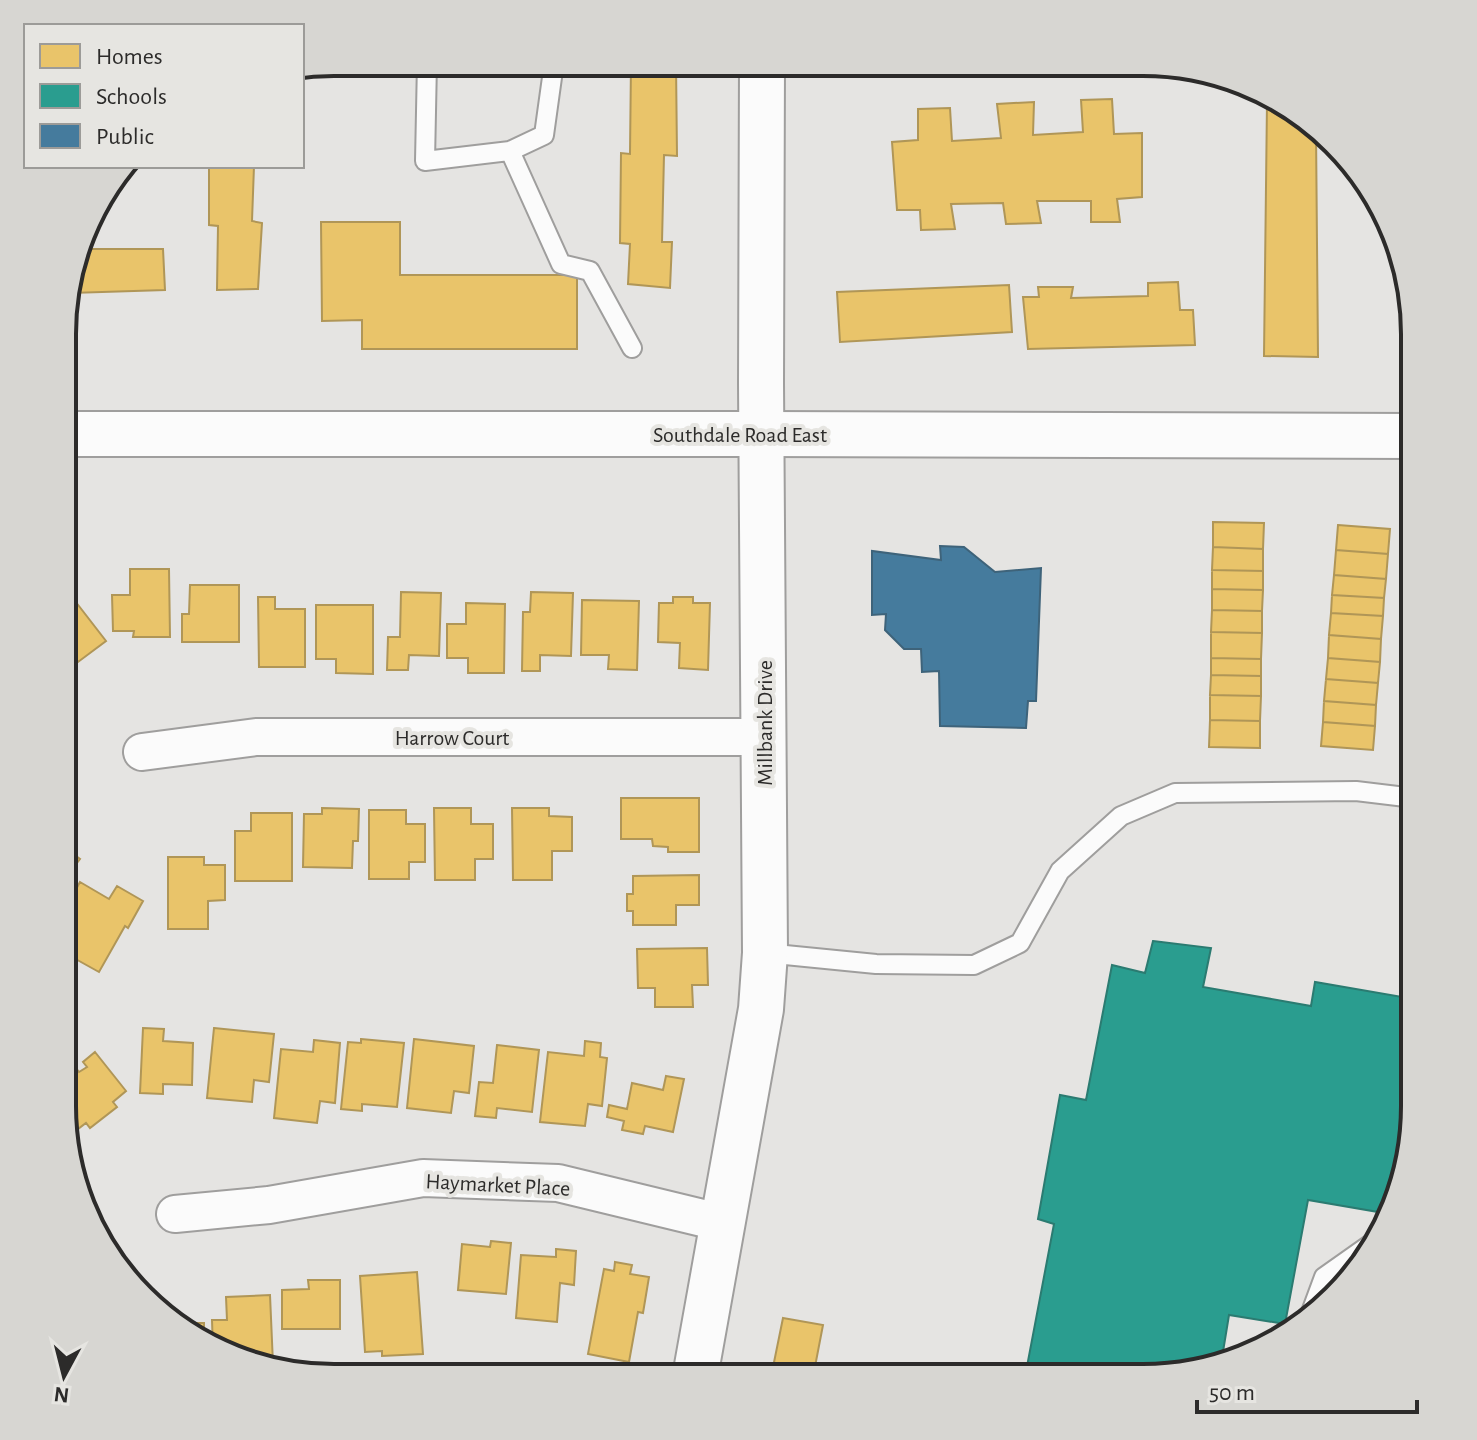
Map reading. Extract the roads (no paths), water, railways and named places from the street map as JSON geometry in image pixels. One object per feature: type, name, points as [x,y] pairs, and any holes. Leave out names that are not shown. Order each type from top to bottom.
[{"type":"main road","name":"Millbank Drive","points":[[698,1363],[761,1009],[765,953],[762,76]]},
{"type":"main road","name":"Southdale Road East","points":[[76,434],[1400,436]]},
{"type":"street","name":"Harrow Court","points":[[142,752],[256,737],[764,737]]},
{"type":"street","name":"Haymarket Place","points":[[175,1214],[269,1205],[423,1178],[558,1183],[723,1223]]},
{"type":"lane","points":[[427,76],[425,161],[510,151],[544,135],[552,76]]},
{"type":"lane","points":[[510,151],[561,264],[590,271],[632,348]]},
{"type":"lane","points":[[765,953],[876,964],[974,965],[1020,943],[1060,871],[1121,816],[1175,793],[1356,791],[1400,796]]},
{"type":"lane","points":[[1317,1296],[1324,1277],[1351,1258]]}]
